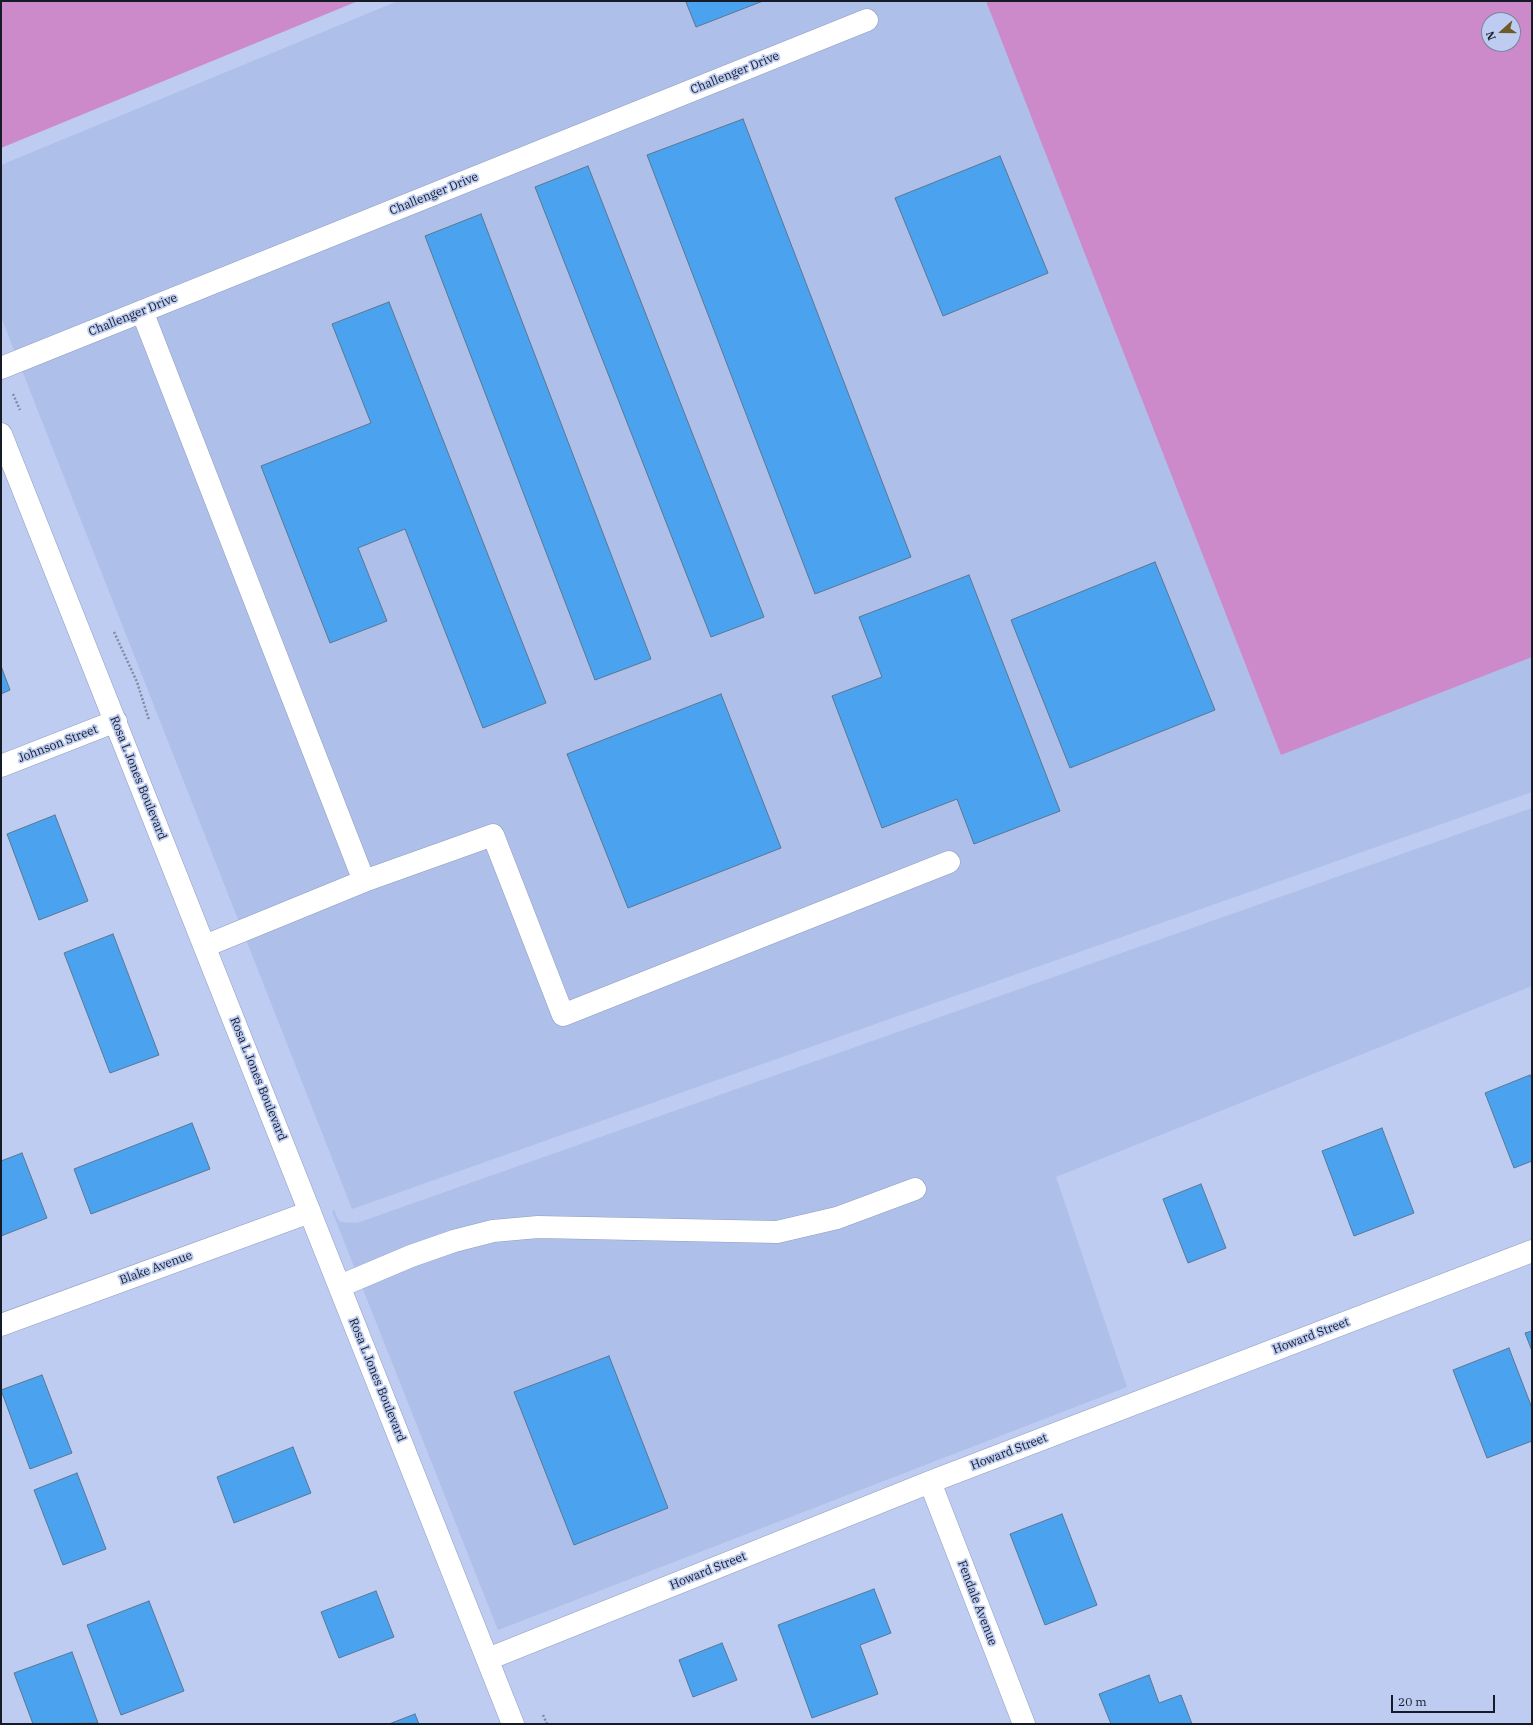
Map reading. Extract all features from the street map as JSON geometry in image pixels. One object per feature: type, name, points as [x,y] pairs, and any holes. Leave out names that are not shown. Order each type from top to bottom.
[{"type":"street","name":"Challenger Drive","points":[[1,368],[867,20]]},
{"type":"street","points":[[142,311],[364,881]]},
{"type":"street","name":"Rosa L Jones Boulevard","points":[[1,434],[513,1724]]},
{"type":"street","name":"Johnson Street","points":[[1,766],[116,721]]},
{"type":"street","points":[[205,946],[364,881],[493,835],[563,1015],[949,862]]},
{"type":"street","points":[[340,1286],[412,1256],[454,1241],[493,1231],[538,1227],[777,1232],[837,1218],[915,1189]]},
{"type":"street","name":"Blake Avenue","points":[[1,1325],[310,1212]]},
{"type":"street","name":"Howard Street","points":[[488,1659],[930,1482],[1532,1251]]},
{"type":"street","name":"Fendale Avenue","points":[[930,1482],[1024,1724]]},
{"type":"shaded area","points":[[1,1],[358,1],[1,148]]},
{"type":"shaded area","points":[[398,1],[1532,1],[1532,792],[352,1209],[1,317],[1,165]]},
{"type":"shaded area","points":[[986,1],[1532,1],[1532,657],[1281,755]]},
{"type":"shaded area","points":[[1532,808],[1532,986],[1056,1177],[1127,1387],[498,1630],[332,1211],[334,1210],[341,1222],[357,1223]]},
{"type":"building","points":[[763,1],[696,27],[686,2]]},
{"type":"building","points":[[743,119],[911,557],[815,594],[647,155]]},
{"type":"building","points":[[1000,156],[1048,273],[943,316],[895,198]]},
{"type":"building","points":[[588,166],[764,617],[711,637],[535,187]]},
{"type":"building","points":[[481,214],[651,659],[595,680],[425,236]]},
{"type":"building","points":[[389,302],[546,703],[483,728],[405,529],[358,548],[387,621],[330,643],[261,466],[371,423],[332,324]]},
{"type":"building","points":[[1155,562],[1215,710],[1070,768],[1011,620]]},
{"type":"building","points":[[969,575],[1060,811],[974,844],[957,799],[882,828],[832,696],[882,677],[859,617]]},
{"type":"building","points":[[1,666],[10,690],[1,694]]},
{"type":"building","points":[[721,694],[781,848],[628,908],[567,754]]},
{"type":"building","points":[[55,815],[88,901],[39,920],[7,834]]},
{"type":"building","points":[[113,934],[159,1055],[110,1073],[64,953]]},
{"type":"building","points":[[1530,1075],[1532,1080],[1532,1161],[1514,1168],[1485,1093]]},
{"type":"building","points":[[192,1123],[210,1169],[91,1214],[74,1169]]},
{"type":"building","points":[[1382,1128],[1414,1213],[1354,1236],[1322,1151]]},
{"type":"building","points":[[22,1153],[47,1218],[1,1236],[1,1161]]},
{"type":"building","points":[[1201,1184],[1226,1248],[1188,1263],[1163,1199]]},
{"type":"building","points":[[1532,1331],[1532,1351],[1525,1333]]},
{"type":"building","points":[[1509,1348],[1532,1408],[1532,1441],[1487,1458],[1453,1370]]},
{"type":"building","points":[[609,1356],[668,1508],[574,1545],[514,1392]]},
{"type":"building","points":[[42,1375],[72,1453],[30,1469],[1,1390]]},
{"type":"building","points":[[293,1447],[311,1493],[234,1523],[217,1477]]},
{"type":"building","points":[[77,1473],[106,1549],[63,1565],[34,1490]]},
{"type":"building","points":[[1062,1514],[1097,1605],[1045,1625],[1010,1534]]},
{"type":"building","points":[[874,1589],[891,1633],[860,1645],[878,1694],[812,1718],[778,1625]]},
{"type":"building","points":[[376,1591],[394,1637],[339,1658],[321,1612]]},
{"type":"building","points":[[149,1601],[184,1691],[121,1715],[87,1625]]},
{"type":"building","points":[[722,1643],[737,1680],[693,1697],[679,1660]]},
{"type":"building","points":[[72,1652],[98,1723],[33,1724],[14,1673]]},
{"type":"building","points":[[1149,1675],[1159,1703],[1181,1695],[1192,1724],[1111,1724],[1099,1694]]},
{"type":"building","points":[[415,1714],[419,1724],[389,1724]]}]
